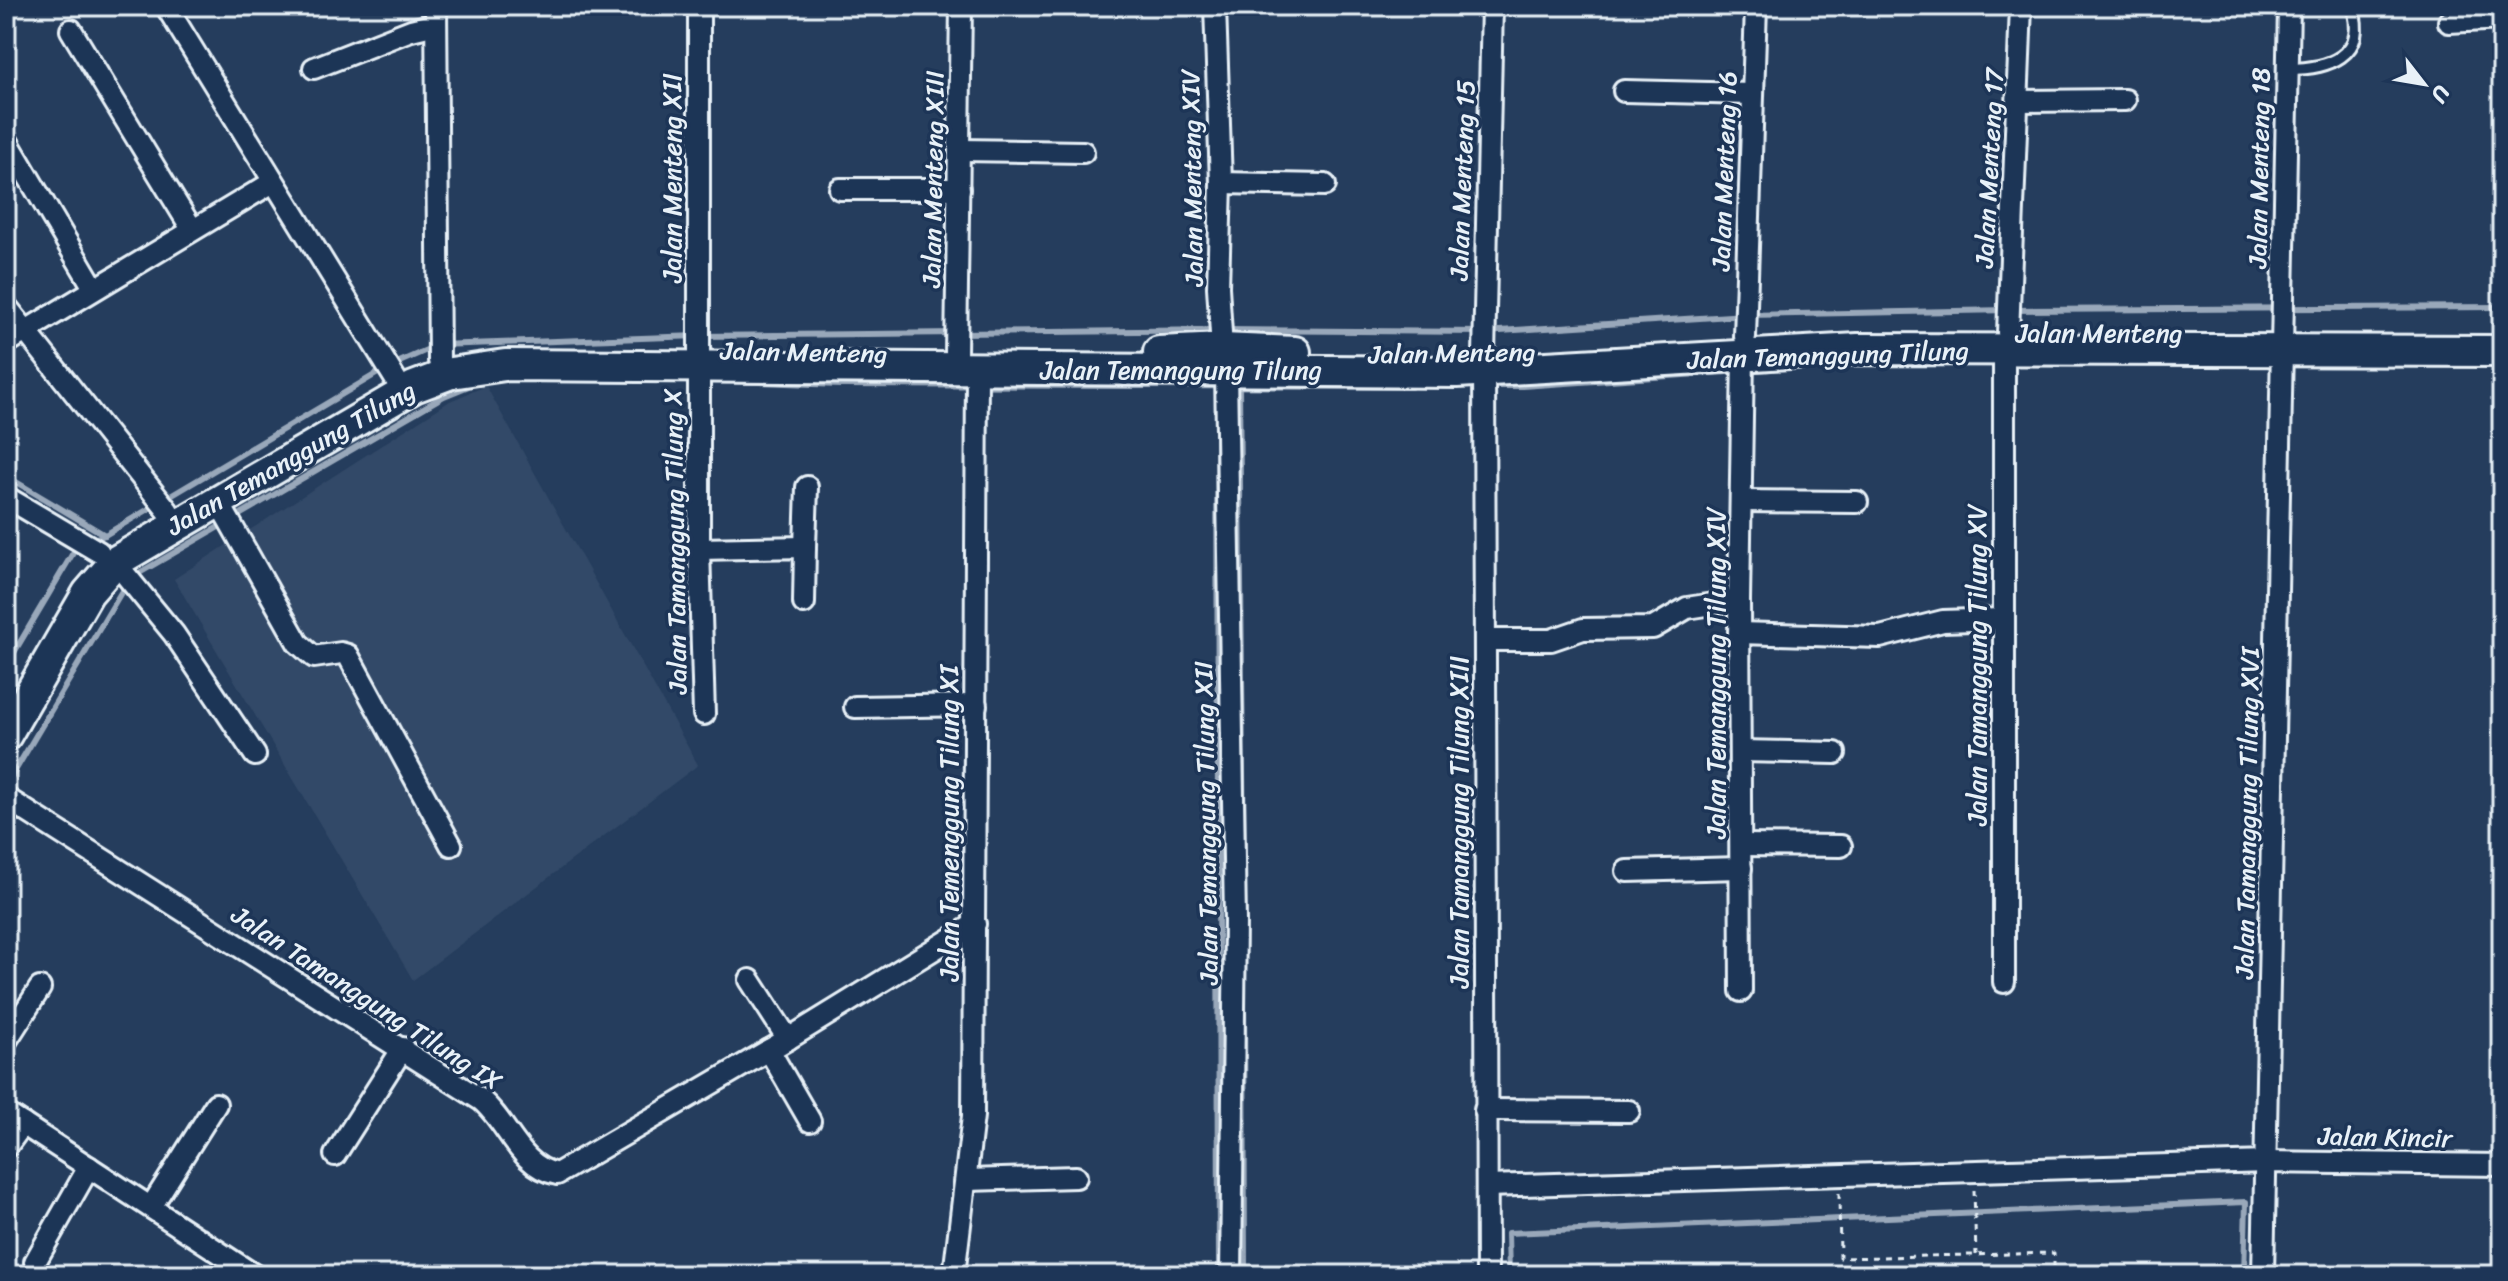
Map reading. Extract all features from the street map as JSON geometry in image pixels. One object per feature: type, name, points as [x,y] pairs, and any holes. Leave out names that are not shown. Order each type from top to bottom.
[{"type":"street","points":[[166,6],[396,380]]},
{"type":"street","name":"Jalan Menteng XII","points":[[698,359],[699,6]]},
{"type":"street","name":"Jalan Menteng XIII","points":[[961,6],[959,189],[967,361]]},
{"type":"street","name":"Jalan Menteng XIV","points":[[1215,6],[1221,183],[1218,287],[1224,360]]},
{"type":"street","name":"Jalan Menteng 15","points":[[1484,363],[1492,6]]},
{"type":"street","name":"Jalan Menteng 16","points":[[1744,346],[1756,6]]},
{"type":"street","name":"Jalan Menteng 17","points":[[2006,341],[2021,6]]},
{"type":"street","name":"Jalan Menteng 18","points":[[2281,341],[2289,6]]},
{"type":"street","points":[[314,68],[411,30],[436,15]]},
{"type":"street","points":[[436,15],[439,361]]},
{"type":"street","points":[[2449,22],[2502,19]]},
{"type":"street","points":[[71,30],[192,229]]},
{"type":"street","points":[[1624,91],[1752,94]]},
{"type":"street","points":[[2018,101],[2125,100]]},
{"type":"street","points":[[6,139],[94,288]]},
{"type":"street","points":[[960,150],[1083,152]]},
{"type":"street","points":[[15,338],[273,182]]},
{"type":"street","points":[[1221,183],[1325,185]]},
{"type":"street","points":[[840,189],[959,189]]},
{"type":"street","points":[[6,306],[15,338],[168,511]]},
{"type":"street","points":[[2281,341],[2502,334]]},
{"type":"street","name":"Jalan Temanggung Tilung","points":[[6,735],[107,557],[218,501],[401,393],[451,373],[505,365],[698,359],[1484,363],[1744,346],[1872,349],[2006,341],[2281,341],[2502,351]]},
{"type":"street","name":"Jalan Tamanggung Tilung XV","points":[[2004,982],[2002,619],[2006,341]]},
{"type":"street","name":"Jalan Tamanggung Tilung XVI","points":[[2263,1275],[2281,341]]},
{"type":"street","name":"Jalan Temanggung Tilung XIV","points":[[1741,991],[1739,600],[1744,346]]},
{"type":"street","name":"Jalan Menteng","points":[[6,699],[68,593],[107,557],[168,511],[396,380],[439,361],[510,352],[698,359]]},
{"type":"street","name":"Jalan Tamanggung Tilung X","points":[[698,359],[704,714]]},
{"type":"street","name":"Jalan Temanggung Tilung XII","points":[[1224,360],[1235,921],[1231,1275]]},
{"type":"street","name":"Jalan Temenggung Tilung XI","points":[[954,1275],[973,1130],[976,705],[967,361]]},
{"type":"street","name":"Jalan Tamanggung Tilung XIII","points":[[1484,363],[1487,1275]]},
{"type":"street","points":[[804,603],[807,487]]},
{"type":"street","points":[[6,497],[107,557],[174,634],[255,755]]},
{"type":"street","points":[[218,501],[300,646],[314,657],[341,653],[348,655],[451,845]]},
{"type":"street","points":[[1742,501],[1857,502]]},
{"type":"street","points":[[699,549],[805,547]]},
{"type":"street","points":[[1486,640],[1551,640],[1583,629],[1653,628],[1687,608],[1739,600]]},
{"type":"street","points":[[1739,633],[1880,637],[1943,621],[2002,619]]},
{"type":"street","points":[[855,707],[976,705]]},
{"type":"street","points":[[1740,751],[1835,753]]},
{"type":"street","name":"Jalan Tamanggung Tilung IX","points":[[6,798],[403,1048],[486,1104],[531,1162],[557,1174],[788,1039],[975,924]]},
{"type":"street","points":[[1742,845],[1841,846]]},
{"type":"street","points":[[1627,871],[1741,868]]},
{"type":"street","points":[[750,980],[788,1039]]},
{"type":"street","points":[[6,1041],[40,988]]},
{"type":"street","points":[[335,1155],[403,1048]]},
{"type":"street","points":[[769,1050],[810,1121]]},
{"type":"street","points":[[151,1207],[216,1104]]},
{"type":"street","points":[[1485,1110],[1629,1111]]},
{"type":"street","points":[[6,1147],[14,1118],[254,1275]]},
{"type":"street","name":"Jalan Kincir","points":[[1487,1186],[2267,1162],[2502,1165]]},
{"type":"street","points":[[35,1262],[89,1167]]},
{"type":"street","points":[[967,1180],[1076,1177]]},
{"type":"lane","points":[[2288,69],[2326,66],[2346,52],[2353,36],[2352,6]]},
{"type":"path","points":[[1973,1171],[1976,1255]]},
{"type":"path","points":[[1839,1210],[1840,1258],[2054,1253],[2054,1275]]},
{"type":"shaded area","points":[[486,386],[698,765],[413,980],[174,579],[450,401]]},
{"type":"waterway","points":[[90,540],[105,535],[388,367],[438,345],[698,336],[1222,330],[1484,332],[1746,315],[2502,307]]},
{"type":"waterway","points":[[1462,386],[1522,386],[1771,369]]},
{"type":"waterway","points":[[731,381],[841,385],[1411,387]]},
{"type":"waterway","points":[[6,786],[129,579],[444,396],[476,383]]},
{"type":"waterway","points":[[1217,387],[1219,1275]]},
{"type":"waterway","points":[[1239,387],[1244,868]]},
{"type":"waterway","points":[[6,476],[105,535]]},
{"type":"waterway","points":[[6,666],[73,553],[81,546]]},
{"type":"waterway","points":[[1244,975],[1245,1275]]},
{"type":"waterway","points":[[1509,1275],[1508,1233],[2246,1202],[2244,1275]]}]
